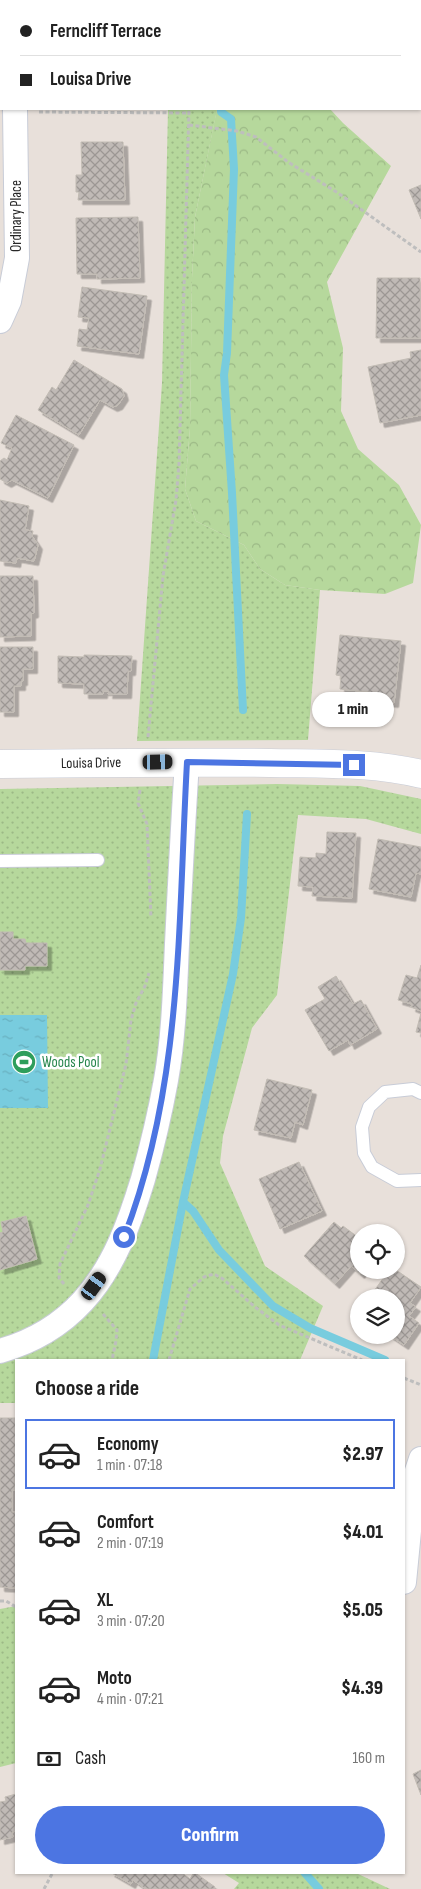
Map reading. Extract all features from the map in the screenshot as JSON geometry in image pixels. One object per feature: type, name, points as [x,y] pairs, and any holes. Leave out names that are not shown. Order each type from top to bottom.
[{"type":"street","name":"Ordinary Place","points":[[0,321],[9,301],[17,258],[15,110]]},
{"type":"street","name":"Louisa Drive","points":[[0,764],[187,762],[354,765],[403,770],[421,774]]},
{"type":"street","points":[[0,1351],[37,1337],[58,1323],[84,1300],[105,1271],[124,1237],[133,1212],[154,1137],[166,1079],[172,1031],[187,762]]},
{"type":"street","points":[[405,1572],[414,1480],[421,1459]]},
{"type":"lane","points":[[0,861],[98,860]]},
{"type":"lane","points":[[421,1093],[413,1089],[385,1092],[368,1107],[362,1127],[364,1153],[372,1167],[397,1181],[421,1180]]},
{"type":"path","points":[[15,110],[188,113]]},
{"type":"path","points":[[189,125],[237,131],[256,137],[288,162],[338,193],[421,252]]},
{"type":"path","points":[[169,1359],[190,1289],[204,1277],[214,1274],[223,1278],[255,1307],[279,1325],[360,1359]]},
{"type":"path","points":[[405,1378],[421,1386]]},
{"type":"path","points":[[0,1601],[6,1601],[15,1606]]},
{"type":"path","points":[[44,1889],[52,1874]]},
{"type":"green space","points":[[168,110],[217,110],[195,217],[192,278],[190,428],[185,489],[196,521],[244,545],[260,569],[285,585],[320,590],[308,740],[137,741],[162,383]]},
{"type":"green space","points":[[217,110],[331,110],[391,166],[327,282],[343,348],[341,411],[358,449],[399,485],[421,525],[413,583],[385,594],[320,590],[285,585],[260,569],[244,545],[196,521],[185,489],[190,428],[192,278],[195,217]]},
{"type":"green space","points":[[277,784],[360,786],[421,799],[421,834],[366,819],[298,815],[277,995],[252,1028],[223,1136],[220,1163],[265,1266],[323,1306],[300,1359],[15,1359],[15,1403],[0,1403],[0,789]]},
{"type":"green space","points":[[15,1606],[15,1763],[0,1767],[0,1609]]},
{"type":"green space","points":[[225,1874],[358,1874],[390,1889],[234,1889],[239,1883]]},
{"type":"water","name":"Woods Pool","points":[[0,1015],[47,1015],[48,1108],[0,1108]]},
{"type":"building","points":[[81,142],[123,142],[125,200],[78,200],[79,192],[76,192],[76,175],[82,175]]},
{"type":"building","points":[[421,185],[421,219],[409,190]]},
{"type":"building","points":[[138,217],[140,278],[97,279],[97,274],[77,274],[76,218]]},
{"type":"building","points":[[377,278],[420,278],[421,338],[376,338]]},
{"type":"building","points":[[82,287],[147,296],[139,354],[77,346],[79,329],[87,330],[89,318],[78,317]]},
{"type":"building","points":[[421,350],[421,415],[380,423],[368,367],[411,358],[410,352]]},
{"type":"building","points":[[74,360],[122,389],[124,396],[118,405],[113,407],[100,400],[79,435],[38,410],[52,387],[56,390]]},
{"type":"building","points":[[16,415],[74,445],[48,498],[12,480],[7,483],[0,479],[0,461],[4,458],[7,460],[12,448],[1,443]]},
{"type":"building","points":[[0,500],[29,506],[25,530],[33,531],[32,536],[38,545],[34,561],[17,558],[16,563],[0,561]]},
{"type":"building","points":[[0,576],[33,576],[34,613],[31,614],[31,636],[0,637]]},
{"type":"building","points":[[340,635],[401,641],[394,703],[368,700],[369,692],[340,689],[341,676],[336,675]]},
{"type":"building","points":[[0,647],[33,647],[33,669],[23,669],[21,686],[14,686],[14,712],[0,712]]},
{"type":"building","points":[[84,655],[132,656],[131,671],[128,671],[127,694],[108,694],[109,691],[103,691],[103,694],[84,694],[84,684],[58,683],[58,656],[84,657]]},
{"type":"building","points":[[327,832],[356,833],[352,898],[312,896],[313,887],[298,886],[300,857],[316,858],[316,853],[326,854]]},
{"type":"building","points":[[378,839],[421,847],[421,874],[416,873],[411,897],[369,889]]},
{"type":"building","points":[[0,932],[13,932],[13,939],[25,939],[26,943],[47,943],[47,966],[25,966],[25,970],[0,970]]},
{"type":"building","points":[[421,965],[421,1011],[411,1007],[412,1004],[398,1000],[406,975],[417,978]]},
{"type":"building","points":[[336,976],[353,1004],[361,1000],[377,1029],[350,1045],[348,1040],[329,1051],[305,1010],[325,999],[318,987]]},
{"type":"building","points":[[421,1013],[421,1033],[416,1032]]},
{"type":"building","points":[[267,1079],[312,1090],[303,1125],[295,1122],[291,1138],[254,1130]]},
{"type":"building","points":[[299,1162],[322,1211],[280,1229],[259,1179]]},
{"type":"building","points":[[26,1216],[37,1259],[0,1270],[0,1233],[3,1232],[1,1222]]},
{"type":"building","points":[[334,1222],[341,1228],[343,1226],[350,1231],[350,1267],[335,1284],[304,1256]]},
{"type":"building","points":[[405,1276],[421,1287],[410,1303],[416,1307],[409,1316],[419,1323],[405,1344],[405,1289],[375,1289],[383,1279],[405,1279]]},
{"type":"building","points":[[0,1418],[15,1418],[15,1490],[12,1490],[12,1512],[15,1512],[15,1588],[0,1587]]},
{"type":"building","points":[[421,1770],[421,1795],[413,1774]]},
{"type":"building","points":[[15,1794],[15,1831],[12,1832],[13,1837],[0,1840],[0,1802],[6,1801],[5,1797]]},
{"type":"building","points":[[114,1874],[184,1874],[190,1879],[193,1874],[197,1874],[215,1887],[214,1889],[146,1889],[133,1880],[131,1884]]},
{"type":"waterway","points":[[221,110],[231,119],[234,169],[227,353],[224,375],[243,710]]},
{"type":"waterway","points":[[153,1359],[183,1202],[233,974],[241,918],[247,814]]},
{"type":"waterway","points":[[183,1202],[193,1211],[219,1250],[273,1306],[310,1328],[383,1359]]},
{"type":"waterway","points":[[306,1874],[319,1889]]},
{"type":"place","name":"Woods Pool","points":[[24,1062]]},
{"type":"route","points":[[124,1237],[152,1147],[166,1079],[173,1022],[187,762],[354,765]]}]
